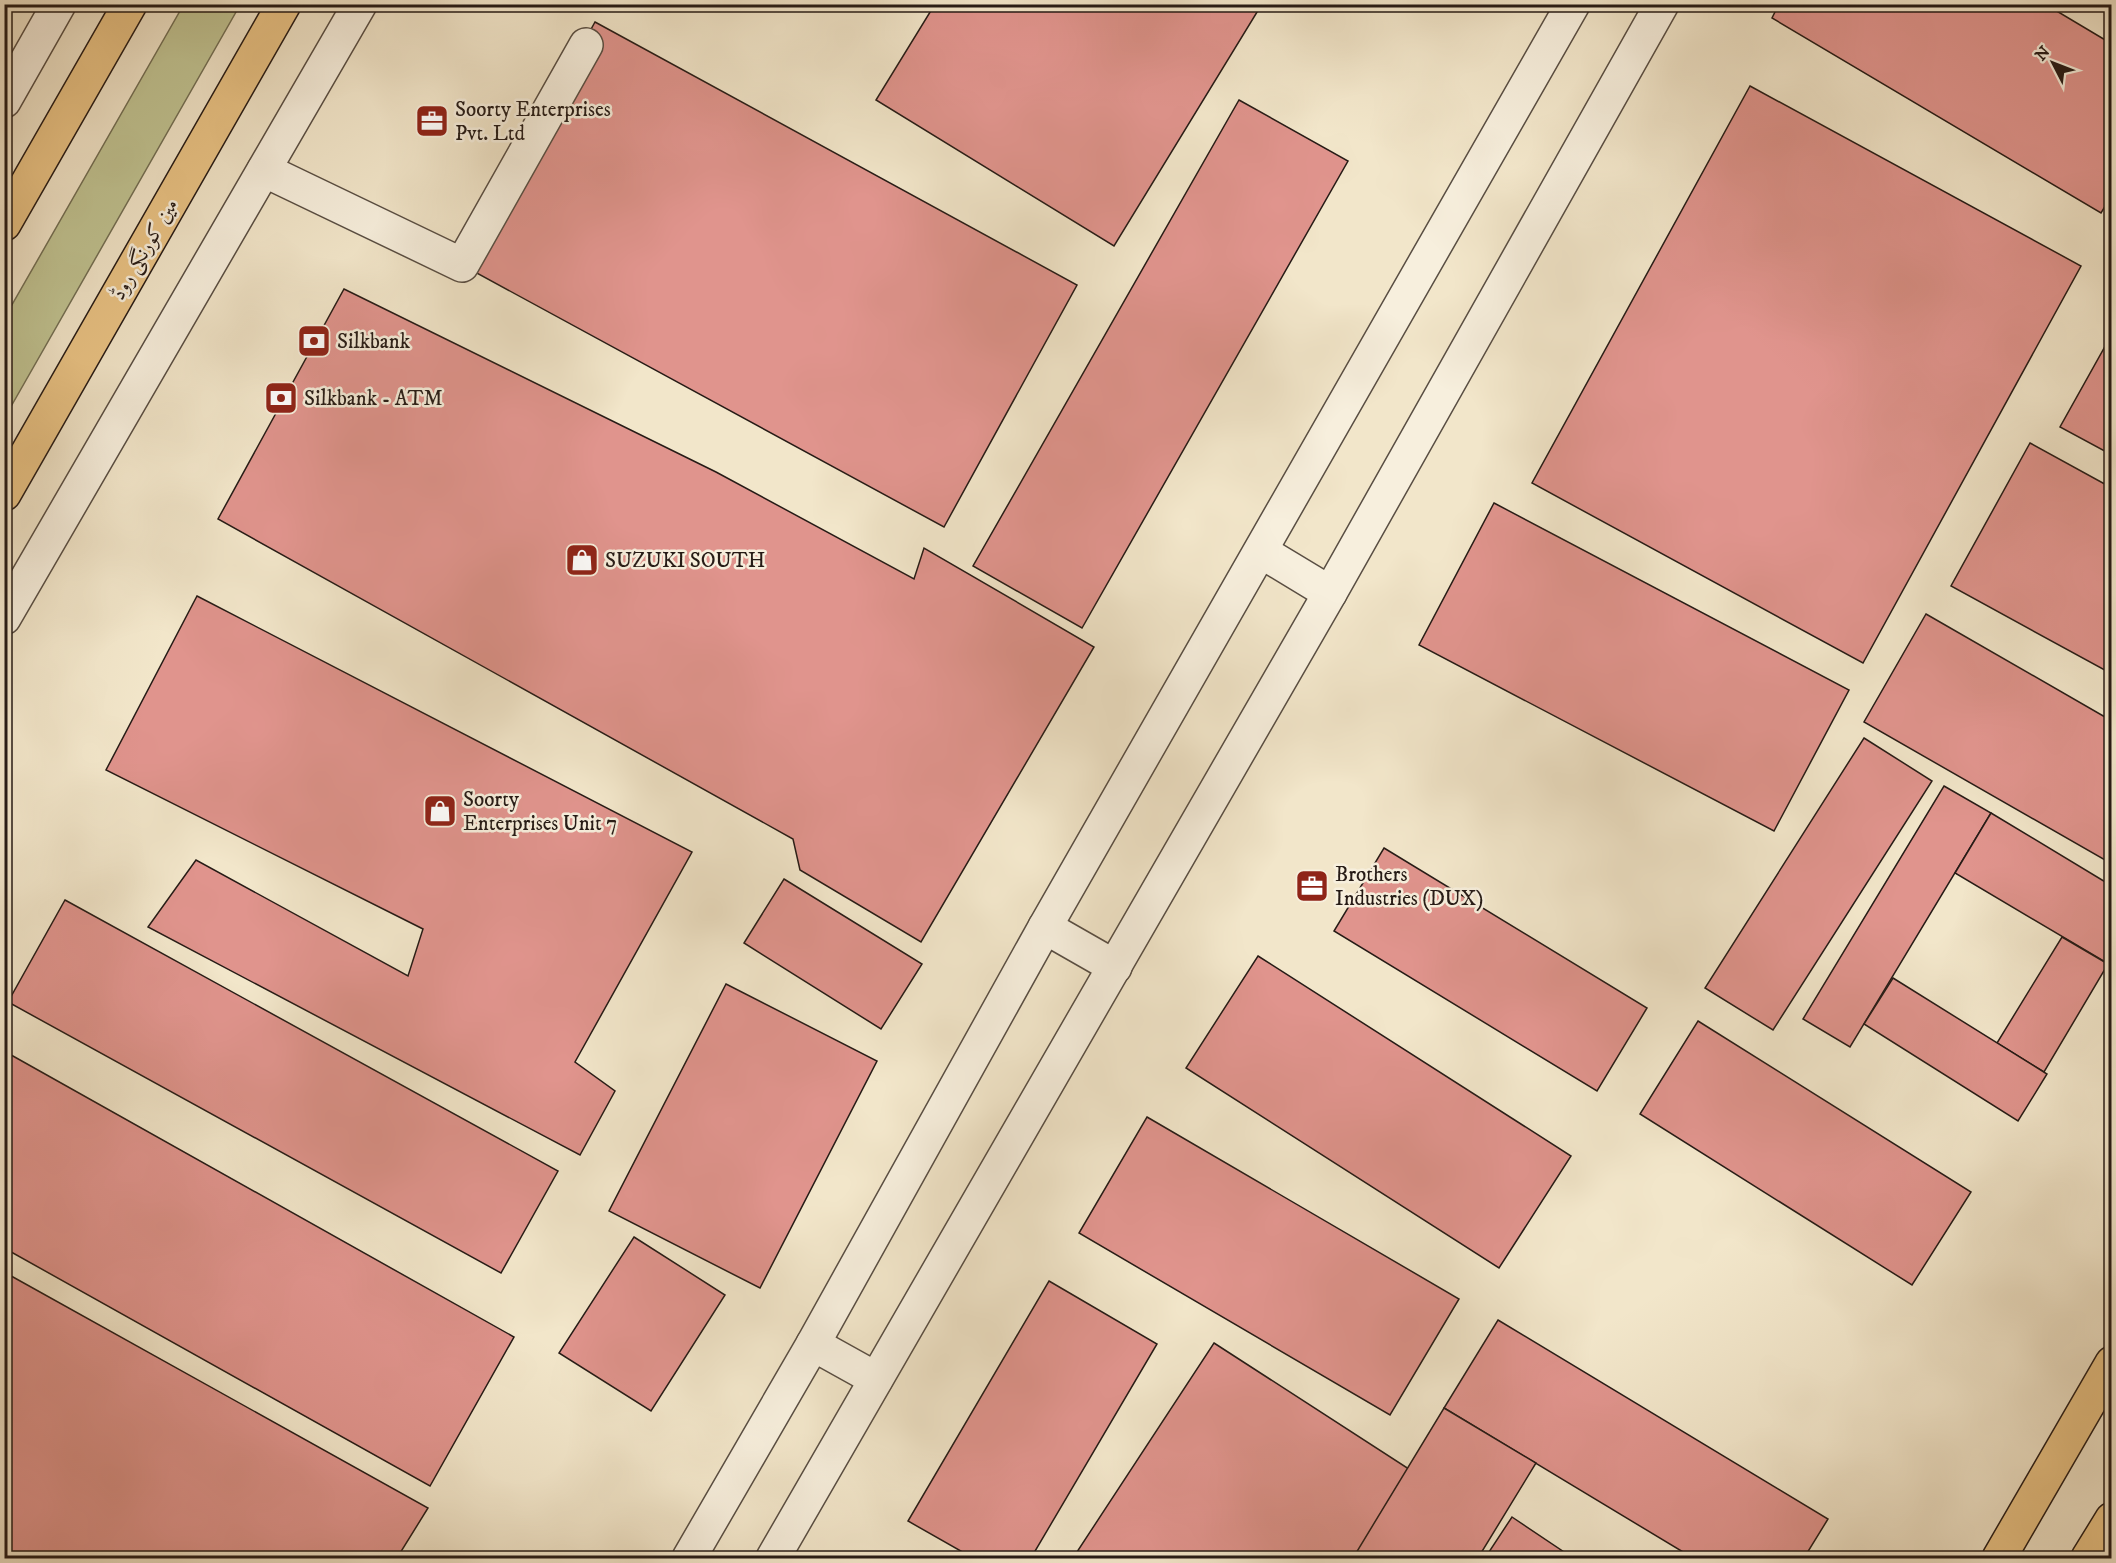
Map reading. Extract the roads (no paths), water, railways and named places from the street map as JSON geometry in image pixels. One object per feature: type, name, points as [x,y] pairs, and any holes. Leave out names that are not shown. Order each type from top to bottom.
[{"type":"main road","points":[[4,224],[130,4]]},
{"type":"main road","name":"مین کورنگی روڈ","points":[[4,495],[284,4]]},
{"type":"main road","points":[[1999,1558],[2112,1363]]},
{"type":"main road","points":[[2088,1558],[2112,1519]]},
{"type":"street","points":[[4,101],[59,4]]},
{"type":"street","points":[[4,618],[360,4]]},
{"type":"street","points":[[689,1558],[813,1344],[1045,927],[1262,552],[1573,4]]},
{"type":"street","points":[[773,1558],[1330,593],[1656,7]]},
{"type":"street","points":[[264,170],[462,265],[586,45]]},
{"type":"street","points":[[1262,552],[1330,593]]},
{"type":"street","points":[[1045,927],[1115,967]]},
{"type":"street","points":[[813,1344],[876,1378]]},
{"type":"place","name":"Soorty Enterprises Pvt. Ltd","points":[[432,121]]},
{"type":"place","name":"Silkbank","points":[[314,341]]},
{"type":"place","name":"Silkbank - ATM","points":[[281,398]]},
{"type":"place","name":"SUZUKI SOUTH","points":[[582,560]]},
{"type":"place","name":"Soorty Enterprises Unit 7","points":[[440,811]]},
{"type":"place","name":"Brothers Industries (DUX)","points":[[1312,886]]}]
